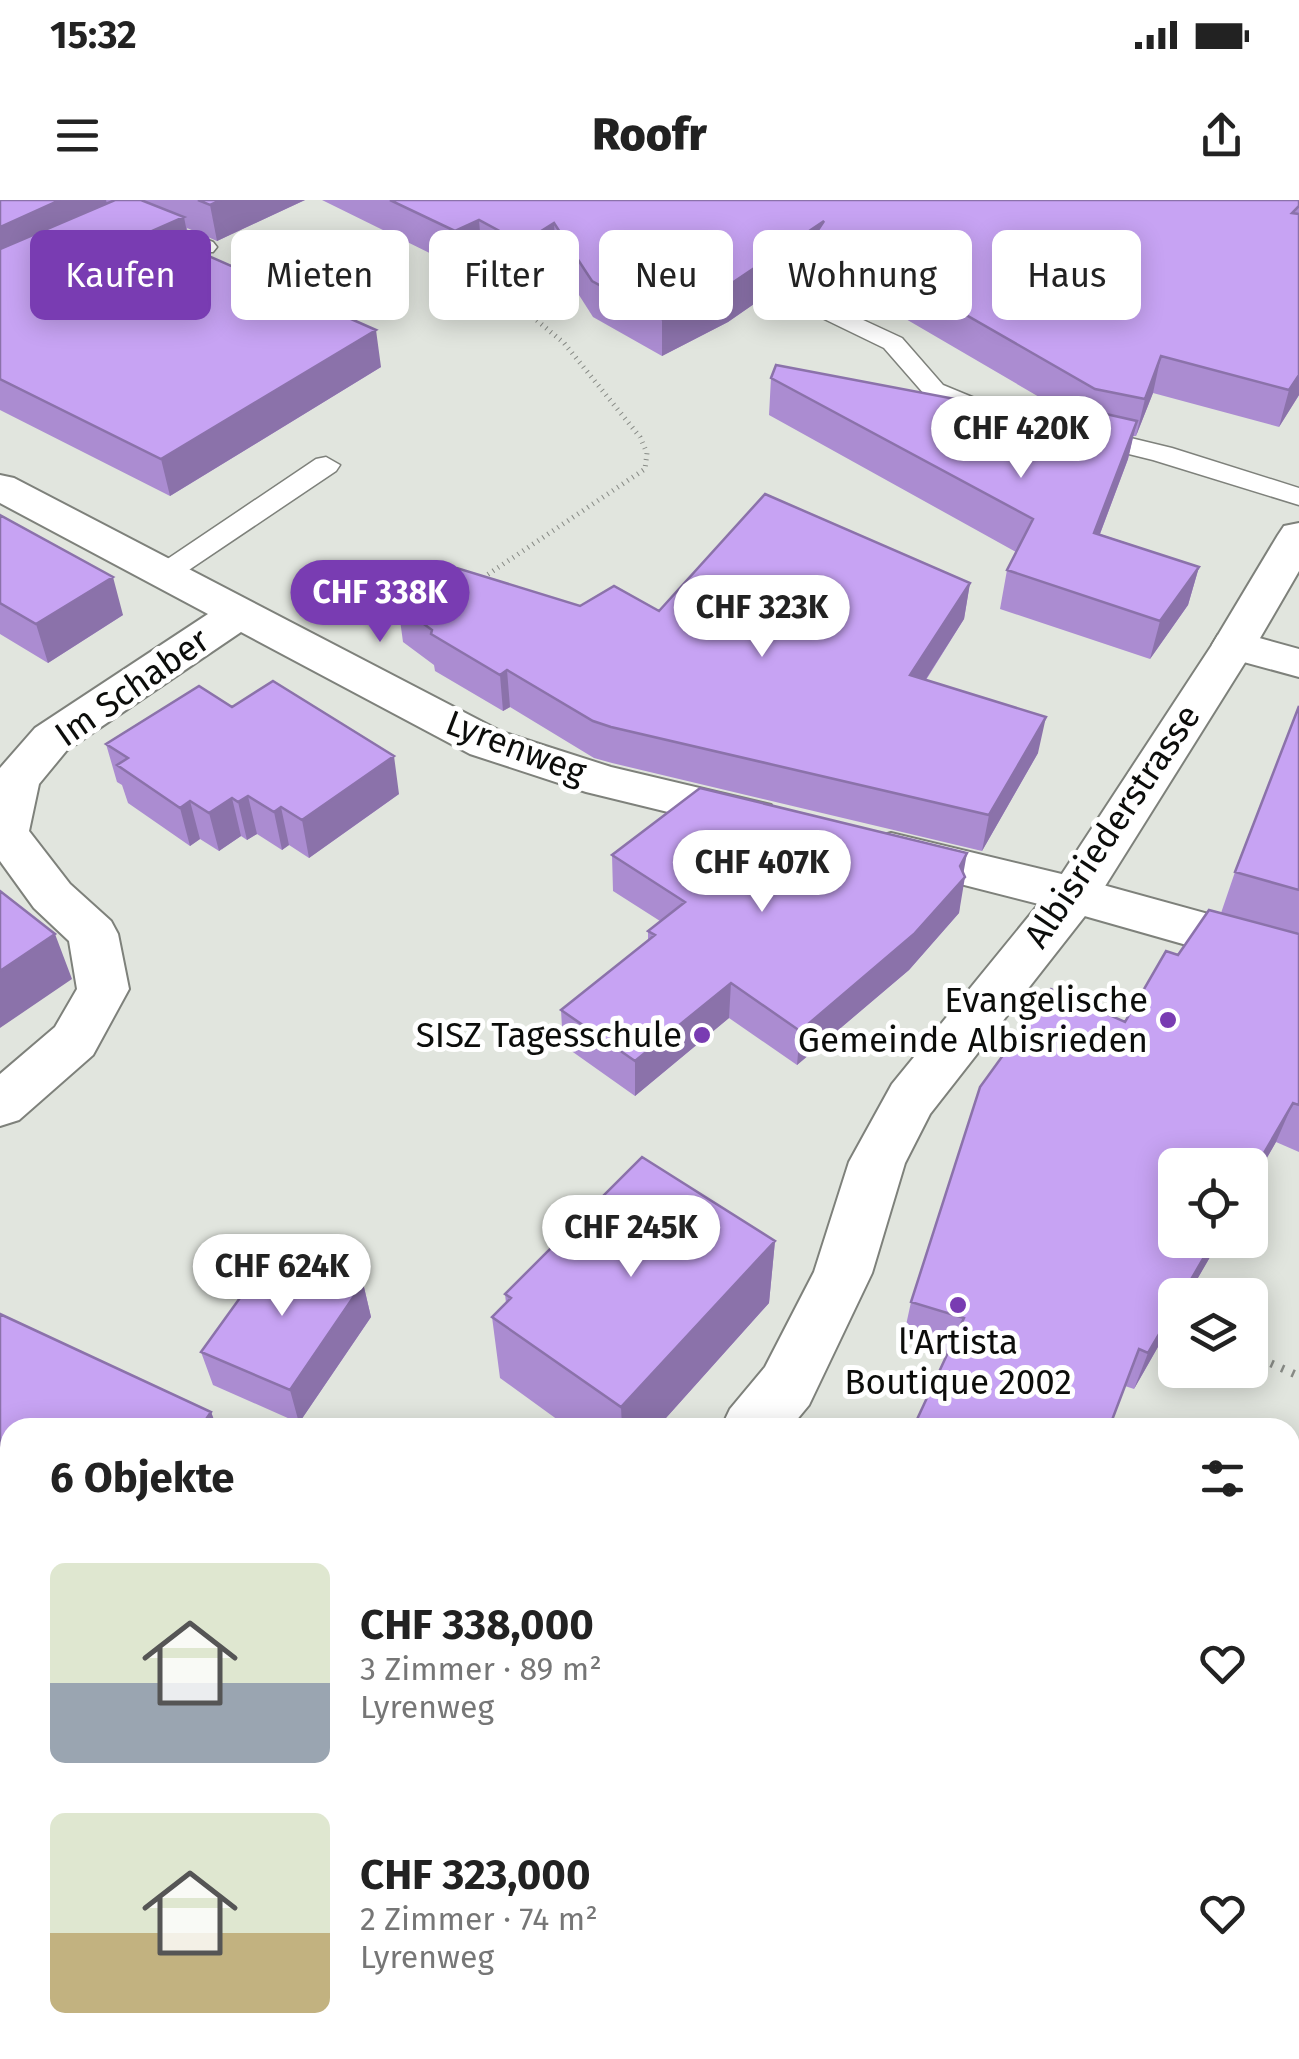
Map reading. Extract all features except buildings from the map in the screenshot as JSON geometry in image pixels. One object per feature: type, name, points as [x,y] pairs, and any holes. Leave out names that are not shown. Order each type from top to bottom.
[{"type":"street","name":"Lyrenweg","points":[[0,487],[486,743],[603,781],[796,827]]},
{"type":"street","name":"Albisriederstrasse","points":[[760,1418],[787,1386],[842,1273],[877,1162],[911,1099],[1074,894],[1234,645],[1299,534]]},
{"type":"street","name":"Im Schaber","points":[[0,1105],[74,1041],[103,989],[93,934],[52,896],[5,833],[16,780],[51,739],[240,613]]},
{"type":"street","points":[[1234,645],[1299,664]]},
{"type":"street","points":[[854,841],[1074,894],[1299,958]]},
{"type":"lane","points":[[118,225],[150,224],[164,230]]},
{"type":"lane","points":[[846,320],[893,343],[934,390],[989,416],[1017,421]]},
{"type":"lane","points":[[1050,428],[1162,454],[1299,497]]},
{"type":"lane","points":[[164,574],[326,464]]},
{"type":"path","points":[[466,589],[645,469],[647,453],[640,437],[564,344],[510,298],[584,262]]},
{"type":"path","points":[[1268,1362],[1299,1376]]},
{"type":"place","name":"Evangelische Gemeinde Albisrieden","points":[[1168,1020]]},
{"type":"place","name":"SISZ Tagesschule","points":[[702,1035]]},
{"type":"place","name":"l'Artista Boutique 2002","points":[[958,1305]]}]
